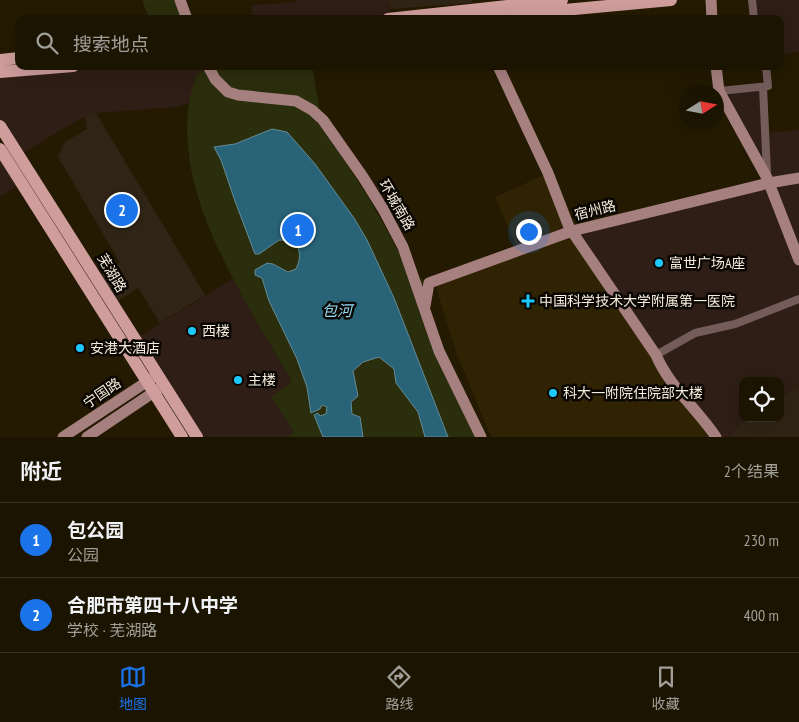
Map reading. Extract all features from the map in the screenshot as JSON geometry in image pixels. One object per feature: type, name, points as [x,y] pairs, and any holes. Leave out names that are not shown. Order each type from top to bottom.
[{"type":"main road","points":[[478,13],[562,0]]},
{"type":"main road","points":[[448,15],[671,0]]},
{"type":"main road","points":[[0,60],[15,58]]},
{"type":"main road","points":[[0,72],[24,70]]},
{"type":"main road","name":"芜湖路","points":[[0,126],[97,277],[156,380],[154,394],[182,437]]},
{"type":"main road","name":"芜湖路","points":[[0,149],[156,380],[197,437]]},
{"type":"street","points":[[180,0],[186,15]]},
{"type":"street","points":[[710,0],[712,15]]},
{"type":"street","points":[[752,0],[754,15]]},
{"type":"street","name":"环城南路","points":[[210,70],[215,79],[228,92],[238,95],[296,101],[317,114],[349,156],[383,209],[403,246],[439,351],[481,437]]},
{"type":"street","points":[[500,70],[548,173],[570,229],[656,354],[662,370],[706,422],[716,437]]},
{"type":"street","points":[[716,70],[718,85]]},
{"type":"street","points":[[724,90],[768,86],[766,70]]},
{"type":"street","points":[[763,86],[768,180]]},
{"type":"street","points":[[724,99],[768,180],[799,260]]},
{"type":"street","name":"宿州路","points":[[414,277],[424,281],[570,229],[799,173]]},
{"type":"street","name":"宿州路","points":[[768,180],[799,178]]},
{"type":"street","name":"宿州路","points":[[424,308],[429,283],[570,229]]},
{"type":"street","points":[[656,354],[695,333],[735,324],[799,300]]},
{"type":"street","name":"宁国路","points":[[64,437],[156,380]]},
{"type":"street","name":"宁国路","points":[[86,437],[154,394]]},
{"type":"shaded area","points":[[296,0],[389,0],[390,15],[252,15],[251,5],[296,2]]},
{"type":"shaded area","points":[[389,0],[472,0],[472,3],[390,9]]},
{"type":"shaded area","points":[[752,0],[799,0],[799,52],[784,54],[784,15],[754,15]]},
{"type":"shaded area","points":[[24,70],[205,70],[197,74],[189,103],[176,107],[96,113],[80,119],[19,155],[0,126],[0,72]]},
{"type":"shaded area","points":[[763,87],[765,133],[799,130],[799,173],[767,178],[724,100],[724,91]]},
{"type":"shaded area","points":[[96,113],[205,295],[160,323],[138,288],[113,304],[97,277],[120,263],[58,157],[65,142],[87,129],[85,117]]},
{"type":"shaded area","points":[[0,149],[22,183],[0,197]]},
{"type":"shaded area","name":"中国科学技术大学附属第一医院","points":[[544,175],[565,226],[708,437],[491,437],[456,352],[436,287],[519,252],[495,197]]},
{"type":"shaded area","points":[[799,178],[799,387],[784,394],[784,377],[739,377],[739,422],[744,422],[728,437],[716,437],[572,231]]},
{"type":"shaded area","points":[[234,278],[292,383],[295,432],[288,437],[197,437],[135,339]]},
{"type":"shaded area","points":[[799,387],[799,437],[728,437],[744,422],[784,422],[784,394]]},
{"type":"green space","points":[[142,0],[174,0],[180,15],[148,15]]},
{"type":"green space","points":[[205,70],[313,70],[323,128],[370,200],[411,274],[425,281],[429,309],[443,355],[479,437],[288,437],[294,432],[271,397],[292,382],[218,249],[193,177],[188,140],[189,104],[197,74]]},
{"type":"water","name":"包河","points":[[272,129],[287,132],[315,164],[354,218],[367,240],[394,298],[448,437],[425,437],[418,412],[396,383],[394,369],[379,357],[363,362],[353,371],[358,396],[351,402],[352,414],[360,417],[363,437],[323,437],[314,415],[318,413],[320,416],[326,414],[327,407],[322,405],[320,409],[311,413],[307,387],[297,359],[269,301],[262,278],[255,275],[255,270],[267,263],[288,272],[296,269],[299,261],[298,248],[294,241],[279,240],[259,254],[255,254],[221,160],[214,147],[235,144]]},
{"type":"place","name":"合肥市第四十八中学","points":[[122,210]]},
{"type":"place","name":"包公园","points":[[298,230]]},
{"type":"place","name":"富世广场A座","points":[[659,263]]},
{"type":"place","name":"中国科学技术大学附属第一医院","points":[[528,301]]},
{"type":"place","name":"西楼","points":[[192,331]]},
{"type":"place","name":"安港大酒店","points":[[80,348]]},
{"type":"place","name":"主楼","points":[[238,380]]},
{"type":"place","name":"科大一附院住院部大楼","points":[[553,393]]}]
